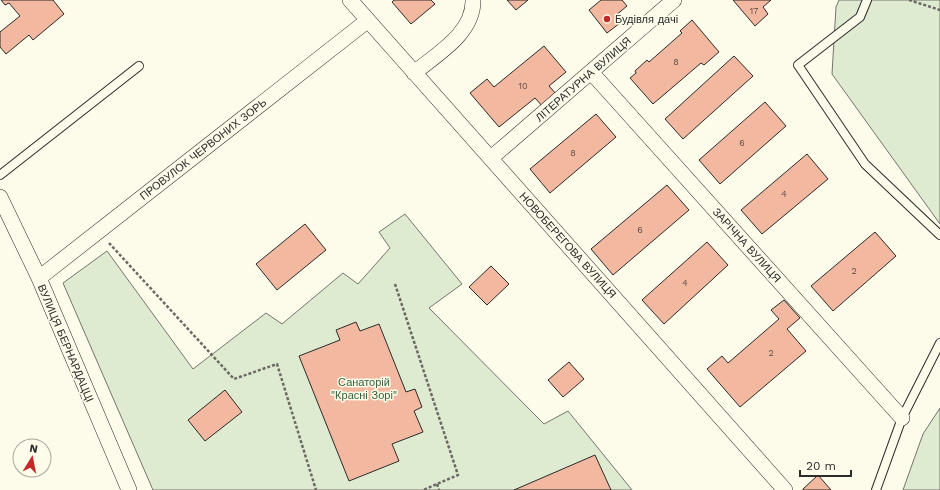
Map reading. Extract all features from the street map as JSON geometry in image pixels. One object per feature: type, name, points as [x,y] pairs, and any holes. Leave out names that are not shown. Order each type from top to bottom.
[{"type":"street","name":"НОВОБЕРЕГОВА ВУЛИЦЯ","points":[[350,0],[367,21],[491,158],[785,490]]},
{"type":"street","points":[[414,73],[464,30],[474,9],[474,0]]},
{"type":"street","name":"ЛІТЕРАТУРНА ВУЛИЦЯ","points":[[491,158],[674,0]]},
{"type":"street","name":"ПРОВУЛОК ЧЕРВОНИХ ЗОРЬ","points":[[39,278],[367,21]]},
{"type":"street","name":"ЗАРІЧНА ВУЛИЦЯ","points":[[591,72],[902,418]]},
{"type":"street","name":"ВУЛИЦЯ БЕРНАРДАЦЦІ","points":[[0,197],[39,278],[129,490]]},
{"type":"lane","points":[[867,0],[860,17],[798,64],[865,164],[940,235]]},
{"type":"lane","points":[[0,175],[139,66]]},
{"type":"lane","points":[[876,490],[902,418],[940,343]]},
{"type":"path","points":[[909,0],[940,10]]},
{"type":"path","points":[[99,231],[234,379],[277,364],[316,490]]},
{"type":"path","points":[[395,284],[458,475],[423,490]]},
{"type":"path","points":[[437,484],[439,490]]},
{"type":"green space","points":[[839,0],[940,0],[940,224],[832,74],[836,7]]},
{"type":"green space","name":"Санаторій \"Красні Зорі\"","points":[[405,214],[462,284],[429,308],[544,424],[568,411],[632,490],[153,490],[63,283],[107,251],[193,369],[266,313],[282,324],[343,273],[358,284],[390,248],[379,232]]},
{"type":"green space","points":[[940,408],[940,490],[903,490],[923,434]]},
{"type":"building","points":[[1,0],[53,0],[64,14],[33,40],[29,35],[6,54],[0,47],[0,32],[20,16],[9,3],[5,5]]},
{"type":"building","points":[[394,0],[431,0],[435,4],[411,24],[392,2]]},
{"type":"building","points":[[507,0],[528,0],[516,10]]},
{"type":"building","name":"Будівля дачі","points":[[601,0],[622,0],[627,6],[615,16],[620,23],[607,33],[589,10]]},
{"type":"building","points":[[733,0],[771,0],[763,7],[768,14],[755,26]]},
{"type":"building","points":[[692,20],[719,52],[704,65],[701,63],[653,104],[630,78],[647,60],[649,62],[682,33],[680,31]]},
{"type":"building","points":[[544,46],[566,72],[549,86],[557,95],[543,107],[535,98],[499,127],[470,93],[487,79],[494,87]]},
{"type":"building","points":[[734,56],[753,76],[683,139],[665,119]]},
{"type":"building","points":[[765,102],[786,126],[720,184],[699,160]]},
{"type":"building","points":[[596,114],[616,137],[550,193],[530,169]]},
{"type":"building","points":[[807,154],[828,179],[762,234],[741,210]]},
{"type":"building","points":[[667,185],[689,210],[613,275],[591,249]]},
{"type":"building","points":[[305,224],[326,250],[277,290],[256,264]]},
{"type":"building","points":[[875,232],[896,256],[833,311],[811,286]]},
{"type":"building","points":[[707,242],[728,265],[664,324],[642,300]]},
{"type":"building","points":[[491,266],[509,284],[487,305],[469,287]]},
{"type":"building","points":[[784,300],[800,318],[787,329],[806,351],[740,407],[707,369],[722,356],[728,363],[779,319],[771,310]]},
{"type":"building","points":[[356,322],[360,331],[379,324],[406,392],[415,389],[422,407],[414,411],[423,432],[392,444],[399,461],[349,481],[299,356],[340,340],[336,330]]},
{"type":"building","points":[[569,362],[584,379],[563,397],[548,380]]},
{"type":"building","points":[[225,390],[242,412],[205,441],[188,420]]},
{"type":"building","points":[[595,455],[611,490],[514,490]]},
{"type":"building","points":[[818,475],[831,490],[803,490],[803,489]]},
{"type":"place","name":"Будівля дачі","points":[[607,19]]}]
